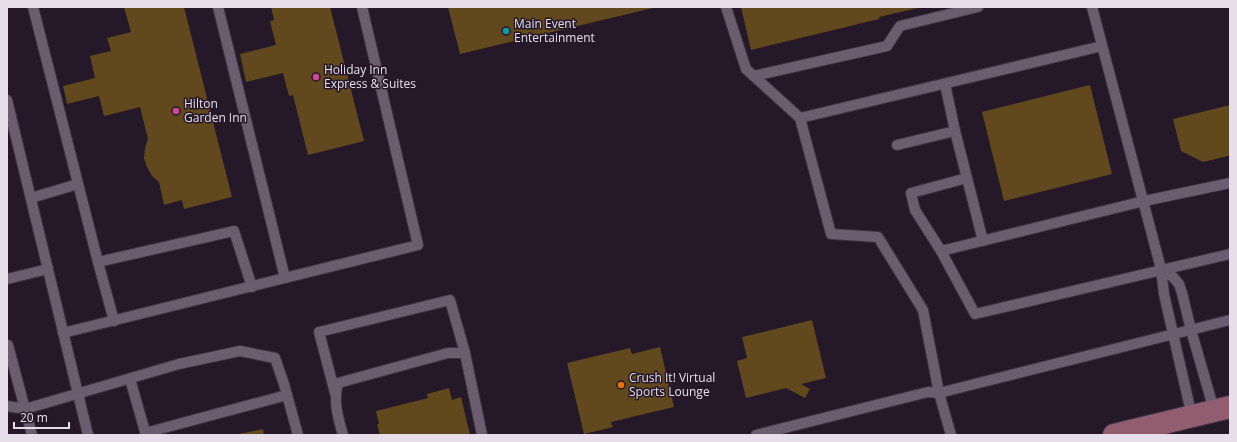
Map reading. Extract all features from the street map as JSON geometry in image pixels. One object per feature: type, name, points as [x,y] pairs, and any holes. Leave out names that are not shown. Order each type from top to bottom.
[{"type":"main road","points":[[1114,435],[1222,408]]},
{"type":"lane","points":[[32,7],[114,321]]},
{"type":"lane","points":[[218,7],[285,278]]},
{"type":"lane","points":[[64,333],[418,246],[362,7]]},
{"type":"lane","points":[[726,7],[746,69],[800,118],[831,234],[878,237],[923,310],[939,393],[950,435]]},
{"type":"lane","points":[[754,76],[887,46],[900,26],[978,7]]},
{"type":"lane","points":[[1092,7],[1162,269],[1164,294],[1192,416]]},
{"type":"lane","points":[[800,118],[1102,46]]},
{"type":"lane","points":[[944,84],[983,241]]},
{"type":"lane","points":[[8,105],[88,435]]},
{"type":"lane","points":[[897,145],[955,131]]},
{"type":"lane","points":[[967,178],[911,193],[915,210],[941,251],[975,314],[1230,254]]},
{"type":"lane","points":[[941,251],[1144,202],[1230,183]]},
{"type":"lane","points":[[31,198],[78,184]]},
{"type":"lane","points":[[98,262],[234,231],[252,287]]},
{"type":"lane","points":[[1162,269],[1173,277],[1179,284],[1191,330],[1222,408]]},
{"type":"lane","points":[[7,279],[48,270]]},
{"type":"lane","points":[[343,435],[337,412],[335,394],[319,332],[450,300],[465,353],[482,435]]},
{"type":"lane","points":[[756,435],[928,392],[939,393],[1230,320]]},
{"type":"lane","points":[[7,346],[32,435]]},
{"type":"lane","points":[[7,406],[25,409],[179,364],[240,351],[275,358],[298,435]]},
{"type":"lane","points":[[335,394],[338,383],[448,353],[465,353]]},
{"type":"lane","points":[[130,379],[145,434],[287,395]]},
{"type":"building","name":"Hilton Garden Inn","points":[[124,7],[184,7],[232,197],[184,209],[182,200],[164,205],[159,182],[152,176],[144,158],[148,139],[140,107],[104,116],[99,96],[67,104],[63,86],[95,78],[90,56],[111,51],[107,38],[131,32]]},
{"type":"building","name":"Holiday Inn Express & Suites","points":[[271,7],[330,7],[364,141],[308,155],[293,95],[289,96],[283,73],[246,82],[240,54],[276,45],[270,21],[274,20]]},
{"type":"building","name":"Main Event Entertainment","points":[[448,7],[653,7],[653,8],[460,54]]},
{"type":"building","points":[[741,7],[918,7],[918,8],[751,50]]},
{"type":"building","points":[[1090,85],[1112,174],[1004,201],[982,112]]},
{"type":"building","points":[[1230,105],[1230,154],[1228,156],[1203,162],[1181,151],[1173,119]]},
{"type":"building","points":[[812,320],[826,378],[801,384],[810,389],[805,398],[786,388],[746,398],[737,361],[747,358],[742,337]]},
{"type":"building","name":"Crush It! Virtual Sports Lounge","points":[[660,347],[674,407],[611,422],[613,427],[584,434],[567,363],[630,348],[632,354]]},
{"type":"building","points":[[449,388],[452,400],[461,397],[470,435],[380,435],[376,411],[428,398],[427,394]]},
{"type":"building","points":[[263,429],[264,435],[239,435],[239,434]]},
{"type":"place","name":"Main Event Entertainment","points":[[506,31]]},
{"type":"place","name":"Holiday Inn Express & Suites","points":[[316,77]]},
{"type":"place","name":"Hilton Garden Inn","points":[[176,111]]},
{"type":"place","name":"Crush It! Virtual Sports Lounge","points":[[621,385]]}]
